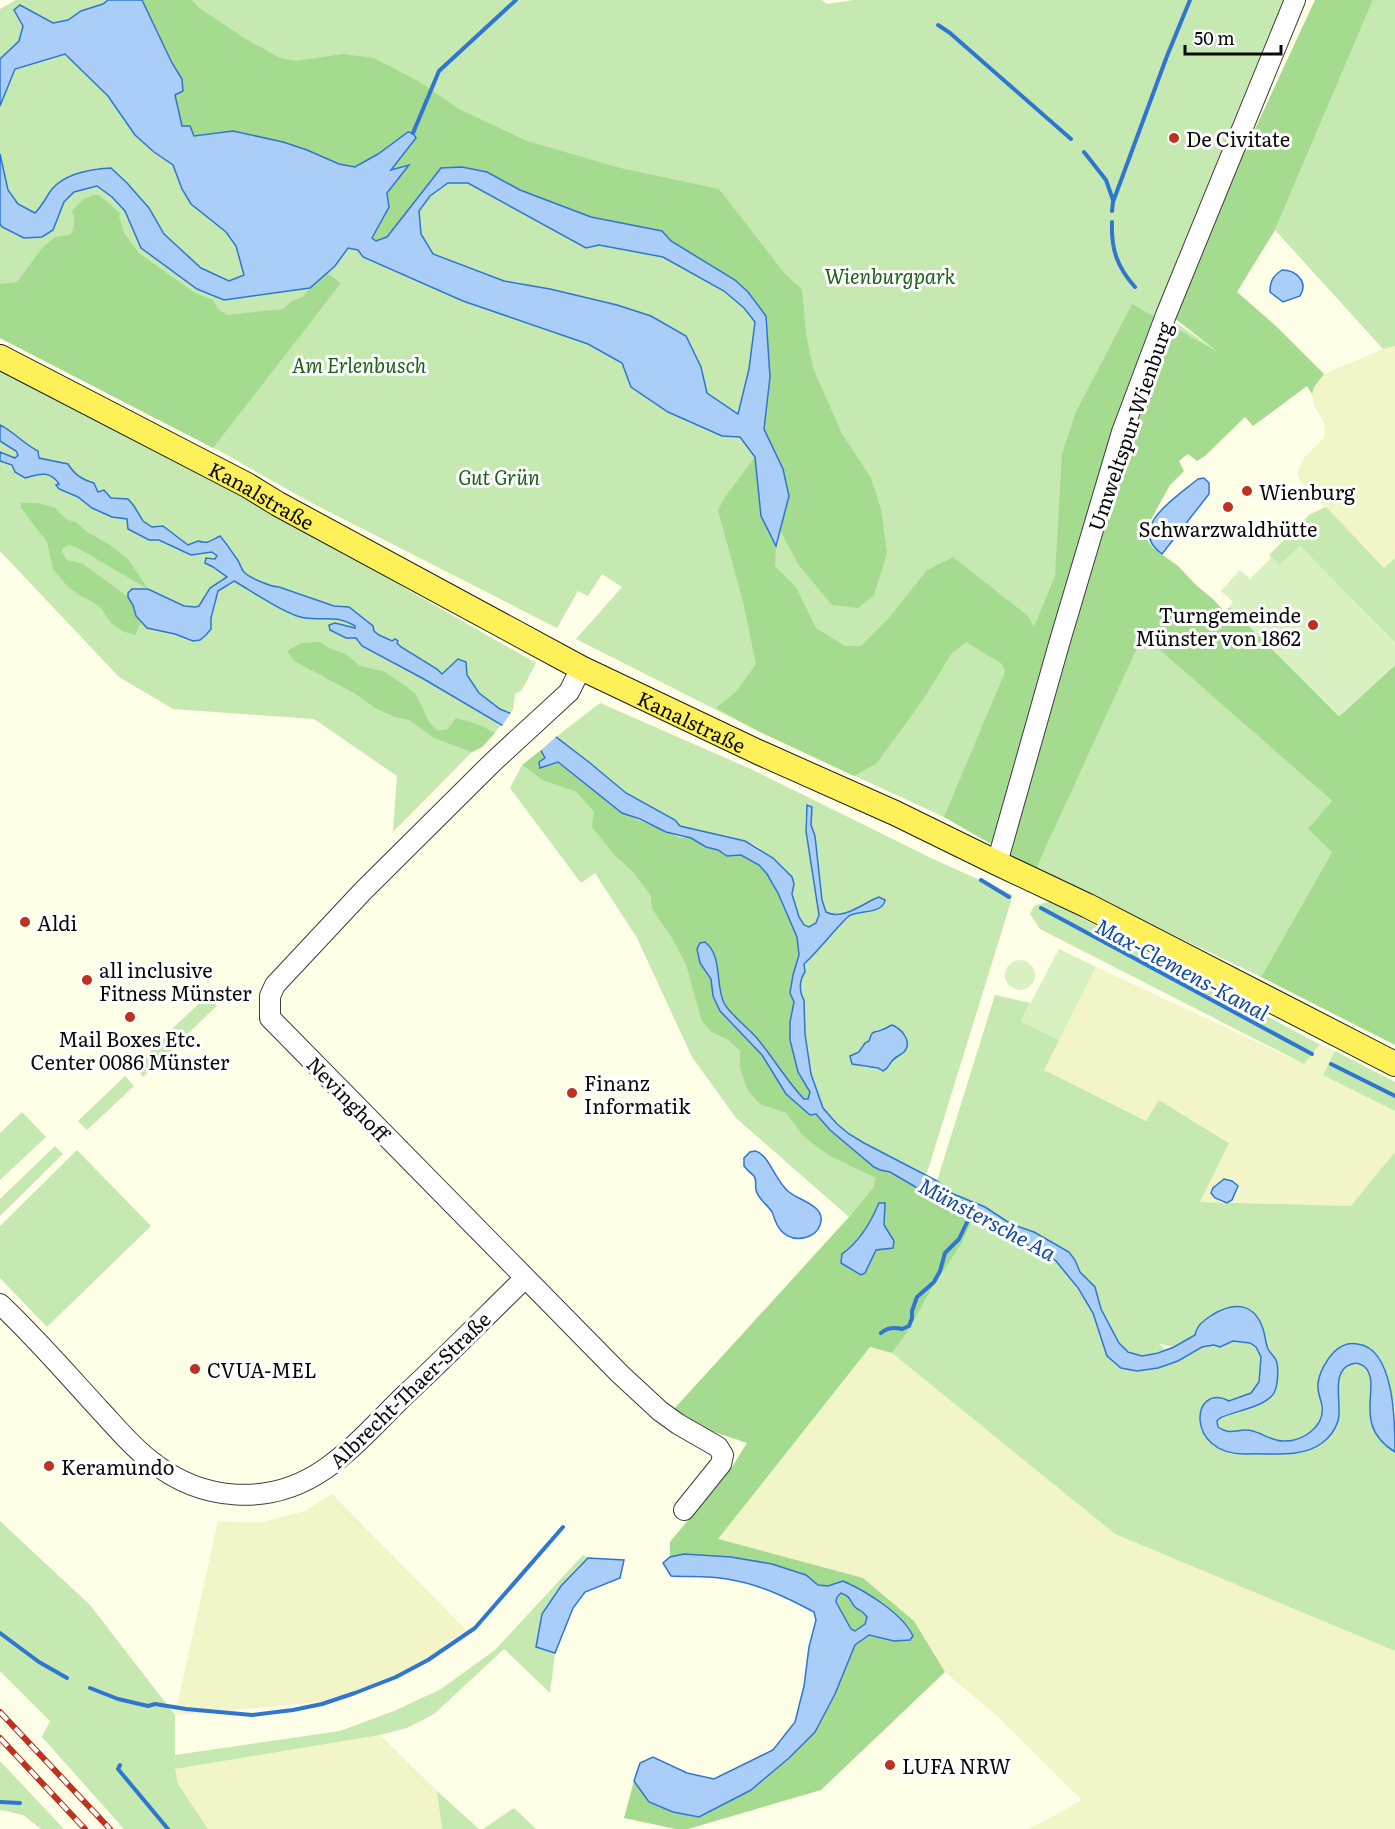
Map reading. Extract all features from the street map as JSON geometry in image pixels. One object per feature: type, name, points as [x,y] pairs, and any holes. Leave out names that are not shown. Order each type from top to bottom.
[{"type":"main road","name":"Kanalstraße","points":[[0,357],[247,485],[581,668],[758,752],[895,813],[1088,906],[1395,1064]]},
{"type":"street","name":"Umweltspur Wienburg","points":[[997,863],[1122,432],[1170,304],[1295,0]]},
{"type":"street","name":"Nevinghoff","points":[[581,668],[570,692],[503,753],[363,891],[275,985],[269,1007],[270,1018],[620,1374],[660,1411],[721,1450],[723,1459],[721,1464],[684,1510]]},
{"type":"street","name":"Albrecht-Thaer-Straße","points":[[0,1304],[152,1462],[172,1476],[197,1488],[213,1493],[255,1495],[277,1491],[306,1480],[325,1469],[362,1437],[525,1278]]},
{"type":"green space","name":"Wienburgpark","points":[[16,0],[822,0],[827,4],[854,0],[1292,0],[1163,314],[1223,355],[1143,534],[1017,859],[944,817],[758,731],[576,639],[622,587],[602,574],[588,596],[578,591],[557,628],[308,501],[218,450],[0,338],[0,9]]},
{"type":"green space","points":[[142,0],[192,0],[198,7],[244,38],[280,58],[296,61],[343,54],[374,58],[418,81],[459,109],[527,141],[620,168],[719,189],[785,274],[802,289],[806,334],[813,368],[842,434],[871,478],[881,509],[887,553],[874,595],[858,608],[832,605],[798,564],[780,530],[789,496],[764,429],[770,377],[766,316],[670,241],[662,231],[591,217],[520,190],[487,172],[441,169],[387,237],[376,241],[372,239],[389,207],[387,193],[408,166],[390,171],[416,138],[378,154],[355,167],[339,164],[307,150],[233,131],[194,136],[182,126],[175,95],[183,91],[182,79]]},
{"type":"green space","points":[[1315,0],[1373,0],[1275,230],[1237,292],[1276,326],[1324,374],[1314,387],[1312,394],[1307,386],[1253,426],[1245,417],[1205,456],[1197,461],[1188,454],[1179,461],[1184,471],[1170,485],[1143,534],[1153,548],[1178,566],[1224,611],[1230,607],[1339,716],[1395,665],[1395,1045],[1261,977],[1332,852],[1308,829],[1332,801],[1143,635],[1036,869],[944,817],[1005,672],[1002,664],[966,642],[951,654],[925,697],[877,763],[854,776],[758,731],[716,708],[736,692],[756,664],[744,606],[718,510],[755,457],[761,516],[776,546],[775,566],[796,587],[816,628],[845,646],[861,646],[889,618],[927,570],[953,557],[1028,616],[1034,627],[1055,576],[1062,454],[1076,412],[1132,304],[1218,352],[1169,314]]},
{"type":"green space","points":[[1373,0],[1395,0],[1395,346],[1383,349],[1275,230]]},
{"type":"green space","points":[[99,195],[120,213],[124,233],[139,253],[195,293],[213,300],[218,309],[227,315],[283,309],[292,301],[303,297],[327,273],[341,283],[213,448],[0,338],[0,284],[17,282],[43,247],[55,237],[70,235],[74,223],[72,211],[82,200]]},
{"type":"green space","points":[[1395,346],[1395,558],[1385,569],[1303,485],[1297,474],[1304,458],[1324,438],[1325,425],[1314,405],[1312,394],[1314,387],[1324,374]]},
{"type":"green space","points":[[0,366],[206,471],[536,663],[522,690],[515,694],[511,714],[482,747],[472,752],[393,832],[397,776],[314,719],[173,709],[119,677],[0,551]]},
{"type":"green space","points":[[21,503],[38,503],[55,508],[66,519],[77,523],[128,559],[148,589],[76,547],[68,545],[62,549],[67,560],[83,564],[128,597],[141,622],[135,635],[122,631],[111,623],[101,608],[68,587],[53,569],[47,542],[21,508]]},
{"type":"green space","points":[[1326,507],[1384,568],[1395,558],[1395,643],[1300,546],[1279,566],[1269,555],[1310,514]]},
{"type":"green space","name":"Turngemeinde Münster von 1862","points":[[1300,546],[1395,643],[1395,665],[1340,716],[1230,607],[1233,602],[1221,591],[1240,570],[1250,579],[1272,557],[1280,565]]},
{"type":"green space","points":[[1143,634],[1332,801],[1332,852],[1261,977],[1036,869]]},
{"type":"green space","points":[[320,642],[346,654],[360,666],[383,671],[416,694],[429,722],[438,731],[448,729],[456,718],[480,725],[495,733],[482,747],[472,752],[434,738],[409,720],[377,709],[354,693],[294,661],[287,651],[301,643]]},
{"type":"green space","points":[[600,703],[753,770],[933,859],[1013,895],[926,1176],[857,1139],[828,1116],[817,1096],[809,1069],[804,1000],[801,996],[800,984],[804,964],[849,916],[876,909],[879,897],[846,913],[826,912],[819,889],[814,840],[805,816],[819,911],[818,918],[813,925],[804,925],[795,906],[794,884],[784,868],[755,845],[680,826],[675,820],[626,793],[556,737]],"holes":[[[887,1027],[903,1052],[892,1061],[889,1067],[881,1071],[852,1064],[876,1030]]]},
{"type":"green space","points":[[541,750],[545,758],[543,760],[558,762],[622,813],[679,837],[691,838],[727,856],[741,855],[759,865],[778,893],[797,937],[799,955],[790,993],[794,1002],[790,1022],[810,1092],[808,1099],[804,1099],[758,1040],[729,1011],[723,1003],[718,975],[700,963],[711,979],[713,996],[720,1011],[762,1055],[786,1094],[807,1113],[816,1114],[830,1130],[880,1170],[890,1172],[931,1196],[944,1200],[954,1208],[975,1214],[961,1245],[935,1283],[907,1333],[892,1353],[870,1347],[718,1539],[863,1578],[914,1621],[945,1672],[821,1790],[688,1829],[676,1829],[624,1818],[634,1781],[649,1802],[751,1791],[815,1732],[835,1694],[855,1645],[869,1635],[894,1641],[913,1636],[893,1612],[873,1597],[844,1581],[828,1586],[818,1585],[806,1575],[772,1564],[731,1557],[684,1554],[670,1557],[670,1542],[732,1467],[747,1443],[702,1428],[674,1409],[849,1217],[873,1188],[876,1178],[828,1155],[802,1135],[786,1113],[761,1105],[748,1091],[740,1068],[740,1051],[728,1040],[711,1032],[702,1021],[686,965],[673,940],[652,909],[650,895],[633,872],[617,858],[592,827],[594,812],[576,792],[542,780],[522,765]],"holes":[[[879,1203],[884,1225],[894,1241],[876,1250],[865,1273],[861,1275],[848,1268],[842,1254],[859,1238]]]},
{"type":"green space","points":[[522,765],[542,780],[576,792],[594,812],[617,858],[633,872],[650,895],[652,909],[673,940],[686,965],[703,1021],[711,1032],[728,1040],[740,1051],[740,1068],[761,1105],[786,1113],[802,1135],[877,1178],[873,1188],[849,1217],[736,1118],[692,1057],[637,938],[595,873],[581,883],[510,788]]},
{"type":"green space","points":[[1050,901],[1320,1044],[1304,1064],[1040,929],[1030,914],[1034,906]]},
{"type":"green space","points":[[1059,949],[1096,967],[1059,1040],[1021,1021]]},
{"type":"green space","points":[[1020,960],[1031,964],[1035,975],[1031,986],[1020,990],[1009,986],[1005,975],[1009,964]]},
{"type":"green space","points":[[1096,967],[1304,1064],[1320,1044],[1335,1051],[1324,1075],[1395,1111],[1395,1152],[1352,1206],[1200,1202],[1229,1142],[1159,1100],[1147,1121],[1043,1070]]},
{"type":"green space","points":[[995,995],[1030,1003],[1021,1021],[1059,1040],[1044,1070],[1146,1121],[1159,1100],[1229,1143],[1200,1202],[1351,1206],[1395,1152],[1395,1409],[1385,1368],[1380,1359],[1366,1346],[1355,1343],[1333,1356],[1321,1371],[1319,1389],[1321,1415],[1309,1433],[1286,1441],[1275,1440],[1247,1429],[1226,1431],[1218,1425],[1217,1421],[1220,1418],[1257,1404],[1274,1393],[1276,1376],[1274,1357],[1269,1350],[1260,1322],[1251,1312],[1226,1307],[1202,1322],[1196,1328],[1195,1335],[1174,1347],[1160,1344],[1165,1350],[1142,1356],[1126,1350],[1119,1343],[1101,1309],[1095,1287],[1080,1272],[1069,1252],[1034,1232],[1011,1224],[985,1207],[958,1197],[947,1191],[937,1181]]},
{"type":"green space","points":[[207,996],[217,1006],[182,1039],[172,1029]]},
{"type":"green space","points":[[166,1036],[176,1046],[143,1077],[134,1067]]},
{"type":"green space","points":[[1335,1051],[1395,1082],[1395,1111],[1323,1075]]},
{"type":"green space","points":[[125,1076],[134,1086],[87,1130],[78,1121]]},
{"type":"green space","points":[[22,1112],[46,1137],[0,1180],[0,1133]]},
{"type":"green space","points":[[55,1146],[63,1154],[0,1216],[0,1199]]},
{"type":"green space","points":[[77,1150],[151,1226],[47,1327],[0,1278],[0,1226]]},
{"type":"green space","points":[[975,1214],[1007,1237],[1047,1254],[1063,1268],[1093,1313],[1107,1356],[1121,1368],[1137,1371],[1158,1368],[1178,1361],[1202,1347],[1214,1345],[1220,1347],[1233,1341],[1250,1343],[1256,1347],[1261,1357],[1259,1383],[1254,1390],[1229,1401],[1218,1398],[1210,1400],[1203,1406],[1200,1415],[1206,1436],[1217,1446],[1232,1454],[1295,1453],[1337,1423],[1341,1374],[1353,1363],[1364,1366],[1371,1386],[1370,1419],[1381,1441],[1395,1452],[1395,1651],[1115,1534],[892,1353],[907,1333],[935,1283],[961,1245]]},
{"type":"green space","points":[[870,1347],[892,1353],[1115,1534],[1395,1651],[1395,1829],[1027,1829],[1082,1800],[997,1716],[945,1672],[914,1621],[863,1578],[717,1539]]},
{"type":"green space","points":[[332,1494],[466,1630],[395,1681],[320,1702],[175,1715],[218,1521],[259,1523],[305,1511]]},
{"type":"green space","points":[[0,1521],[90,1605],[175,1715],[175,1755],[340,1731],[394,1711],[441,1689],[495,1650],[583,1555],[588,1558],[561,1586],[537,1647],[555,1653],[550,1693],[504,1649],[434,1714],[407,1728],[380,1735],[175,1769],[178,1784],[208,1829],[124,1829],[42,1737],[50,1721],[0,1671]]},
{"type":"green space","points":[[841,1593],[867,1617],[865,1624],[855,1631],[851,1629],[836,1602],[837,1596]]},
{"type":"green space","points":[[380,1735],[437,1791],[442,1829],[208,1829],[178,1784],[175,1769]]},
{"type":"green space","points":[[0,1761],[64,1829],[41,1829],[23,1815],[0,1810]]},
{"type":"green space","points":[[437,1791],[479,1829],[442,1829]]},
{"type":"green space","points":[[514,1808],[536,1829],[483,1829]]},
{"type":"water","points":[[108,0],[142,0],[182,79],[183,91],[175,95],[182,126],[190,126],[194,136],[233,131],[283,142],[339,164],[355,167],[378,154],[408,132],[413,133],[416,138],[391,170],[409,165],[387,193],[389,207],[372,238],[376,241],[387,237],[441,168],[462,167],[487,172],[520,190],[591,217],[662,231],[671,241],[735,280],[748,292],[766,316],[770,377],[764,429],[783,469],[789,496],[776,546],[761,516],[755,457],[740,437],[722,436],[668,412],[631,387],[622,363],[588,344],[463,301],[363,257],[358,250],[348,248],[335,266],[310,288],[224,300],[197,289],[141,248],[125,211],[97,186],[74,192],[64,202],[53,230],[42,237],[24,238],[2,227],[0,224],[0,154],[8,190],[18,204],[35,213],[52,189],[64,179],[87,171],[111,168],[149,208],[164,234],[201,268],[229,281],[244,275],[236,246],[226,232],[191,204],[182,189],[173,165],[135,135],[108,96],[65,54],[15,69],[0,106],[0,59],[19,41],[23,26],[14,10],[20,5],[53,23],[68,20],[81,11],[103,4]],"holes":[[[448,183],[468,183],[586,248],[599,245],[663,257],[724,291],[744,308],[755,322],[749,369],[738,414],[707,393],[701,367],[686,336],[651,316],[617,305],[550,289],[504,281],[433,254],[421,234],[419,211],[430,196]]]},
{"type":"water","points":[[1282,270],[1292,272],[1300,278],[1303,286],[1300,296],[1283,302],[1270,292],[1273,279]]},
{"type":"water","name":"Münstersche Aa","points":[[0,425],[38,451],[39,458],[68,464],[79,476],[94,483],[98,492],[104,490],[111,498],[128,499],[143,521],[152,527],[163,526],[188,545],[198,541],[209,542],[220,536],[243,571],[251,577],[334,606],[349,607],[373,626],[374,631],[379,635],[392,641],[395,639],[401,647],[442,674],[458,659],[466,662],[467,675],[479,693],[500,709],[556,737],[626,793],[675,820],[680,826],[745,841],[773,858],[792,877],[794,884],[792,894],[799,917],[804,925],[809,927],[816,923],[819,915],[806,831],[807,805],[812,807],[811,825],[815,836],[822,900],[826,912],[846,913],[879,897],[885,900],[876,910],[848,917],[804,964],[805,972],[801,990],[811,1074],[823,1108],[837,1124],[864,1143],[937,1181],[951,1193],[985,1207],[1011,1224],[1034,1232],[1069,1252],[1080,1272],[1095,1287],[1101,1309],[1119,1343],[1128,1352],[1142,1356],[1174,1347],[1195,1335],[1199,1326],[1206,1319],[1226,1308],[1247,1308],[1253,1312],[1262,1326],[1268,1349],[1277,1363],[1276,1386],[1274,1393],[1264,1402],[1220,1418],[1217,1421],[1218,1427],[1223,1430],[1253,1431],[1279,1441],[1290,1441],[1304,1436],[1316,1427],[1322,1414],[1318,1384],[1321,1371],[1328,1359],[1342,1346],[1348,1344],[1355,1343],[1370,1349],[1379,1359],[1386,1373],[1390,1389],[1395,1452],[1382,1441],[1374,1430],[1370,1418],[1370,1375],[1365,1367],[1355,1363],[1341,1373],[1338,1389],[1339,1414],[1335,1428],[1327,1439],[1314,1448],[1286,1454],[1247,1454],[1227,1451],[1212,1444],[1204,1433],[1200,1421],[1201,1410],[1207,1401],[1216,1398],[1229,1401],[1251,1393],[1259,1382],[1261,1357],[1256,1347],[1250,1343],[1233,1341],[1220,1347],[1214,1345],[1202,1347],[1178,1361],[1158,1368],[1137,1371],[1121,1368],[1107,1356],[1093,1313],[1078,1288],[1056,1261],[1042,1251],[1002,1234],[975,1214],[958,1210],[944,1200],[931,1196],[890,1172],[874,1167],[830,1130],[816,1114],[810,1115],[786,1094],[762,1055],[720,1011],[713,996],[711,979],[700,963],[697,949],[700,943],[705,942],[714,955],[721,996],[726,1007],[756,1037],[797,1092],[804,1099],[808,1099],[810,1092],[798,1072],[790,1040],[790,1022],[794,1002],[790,993],[799,955],[797,937],[778,893],[759,865],[741,855],[727,856],[691,838],[666,832],[622,813],[558,762],[540,768],[539,762],[545,758],[539,747],[422,678],[362,646],[356,638],[346,638],[330,630],[329,625],[335,623],[355,628],[348,622],[298,616],[279,608],[234,581],[218,591],[211,618],[211,629],[200,640],[193,641],[175,634],[147,628],[136,616],[128,593],[132,589],[148,589],[184,606],[199,606],[210,588],[227,577],[205,563],[206,558],[215,559],[217,556],[212,552],[191,555],[159,540],[149,540],[128,529],[127,519],[112,517],[92,508],[78,497],[59,489],[56,485],[59,484],[52,477],[40,474],[25,478],[15,472],[12,465],[0,461],[0,452],[15,458],[18,455],[16,451],[0,441]]},
{"type":"water","points":[[1204,478],[1209,483],[1209,494],[1162,554],[1152,544],[1149,534],[1152,523],[1168,503],[1198,479]]},
{"type":"water","points":[[892,1025],[907,1040],[904,1052],[883,1071],[878,1068],[852,1064],[850,1056],[859,1052],[873,1033]]},
{"type":"water","points":[[755,1151],[764,1157],[789,1192],[820,1213],[820,1225],[813,1234],[802,1238],[792,1238],[783,1233],[777,1225],[772,1212],[757,1193],[755,1178],[744,1166],[744,1158],[750,1152]]},
{"type":"water","points":[[1224,1179],[1238,1186],[1232,1200],[1227,1203],[1215,1198],[1211,1193],[1213,1188]]},
{"type":"water","points":[[879,1203],[885,1203],[884,1225],[894,1241],[893,1248],[876,1250],[865,1273],[861,1275],[841,1263],[842,1254],[864,1231]]},
{"type":"water","points":[[684,1554],[731,1557],[772,1564],[806,1575],[818,1585],[828,1586],[843,1581],[873,1597],[893,1612],[913,1636],[910,1640],[894,1641],[869,1635],[855,1645],[835,1694],[815,1732],[789,1758],[751,1790],[699,1817],[673,1812],[649,1802],[634,1781],[640,1763],[653,1757],[687,1773],[714,1779],[773,1750],[795,1722],[816,1620],[814,1612],[783,1596],[750,1584],[720,1578],[671,1576],[663,1563],[670,1557]],"holes":[[[841,1593],[867,1617],[865,1624],[855,1631],[851,1629],[836,1602]]]},
{"type":"water","points":[[588,1558],[624,1560],[620,1578],[585,1592],[573,1608],[555,1653],[536,1647],[542,1614],[561,1586]]},
{"type":"pier","points":[[512,711],[558,735],[539,752],[500,729]]},
{"type":"waterway","points":[[413,133],[439,71],[516,0]]},
{"type":"waterway","points":[[1112,211],[1113,202],[1190,0]]},
{"type":"waterway","points":[[938,25],[1071,139]]},
{"type":"waterway","points":[[1084,152],[1106,180],[1113,200]]},
{"type":"waterway","points":[[1112,222],[1116,257],[1135,287]]},
{"type":"waterway","name":"Max-Clemens-Kanal","points":[[981,880],[1009,897]]},
{"type":"waterway","name":"Max-Clemens-Kanal","points":[[1041,908],[1312,1054]]},
{"type":"waterway","name":"Max-Clemens-Kanal","points":[[1331,1064],[1395,1096]]},
{"type":"waterway","name":"Münstersche Aa","points":[[881,1333],[888,1329],[902,1329],[909,1326],[917,1297],[934,1282],[945,1253],[959,1239],[972,1212]]},
{"type":"waterway","points":[[90,1688],[118,1699],[148,1706],[155,1704],[252,1715],[322,1704],[355,1693],[396,1677],[428,1660],[475,1628],[563,1527]]},
{"type":"waterway","points":[[0,1633],[39,1662],[67,1678]]},
{"type":"waterway","points":[[120,1765],[118,1769],[168,1829]]},
{"type":"waterway","points":[[0,1802],[20,1803]]},
{"type":"railway","points":[[0,1712],[110,1829]]},
{"type":"railway","points":[[0,1738],[85,1829]]},
{"type":"place","name":"De Civitate","points":[[1174,138]]},
{"type":"place","name":"Wienburg","points":[[1247,491]]},
{"type":"place","name":"Schwarzwaldhütte","points":[[1228,507]]},
{"type":"place","name":"Turngemeinde Münster von 1862","points":[[1313,625]]},
{"type":"place","name":"Aldi","points":[[25,922]]},
{"type":"place","name":"all inclusive Fitness Münster","points":[[87,980]]},
{"type":"place","name":"Mail Boxes Etc. Center 0086 Münster","points":[[130,1017]]},
{"type":"place","name":"Finanz Informatik","points":[[572,1093]]},
{"type":"place","name":"CVUA-MEL","points":[[195,1369]]},
{"type":"place","name":"Keramundo","points":[[49,1466]]},
{"type":"place","name":"LUFA NRW","points":[[890,1765]]},
{"type":"park label","name":"Am Erlenbusch","points":[[359,364]]},
{"type":"park label","name":"Gut Grün","points":[[499,476]]}]
